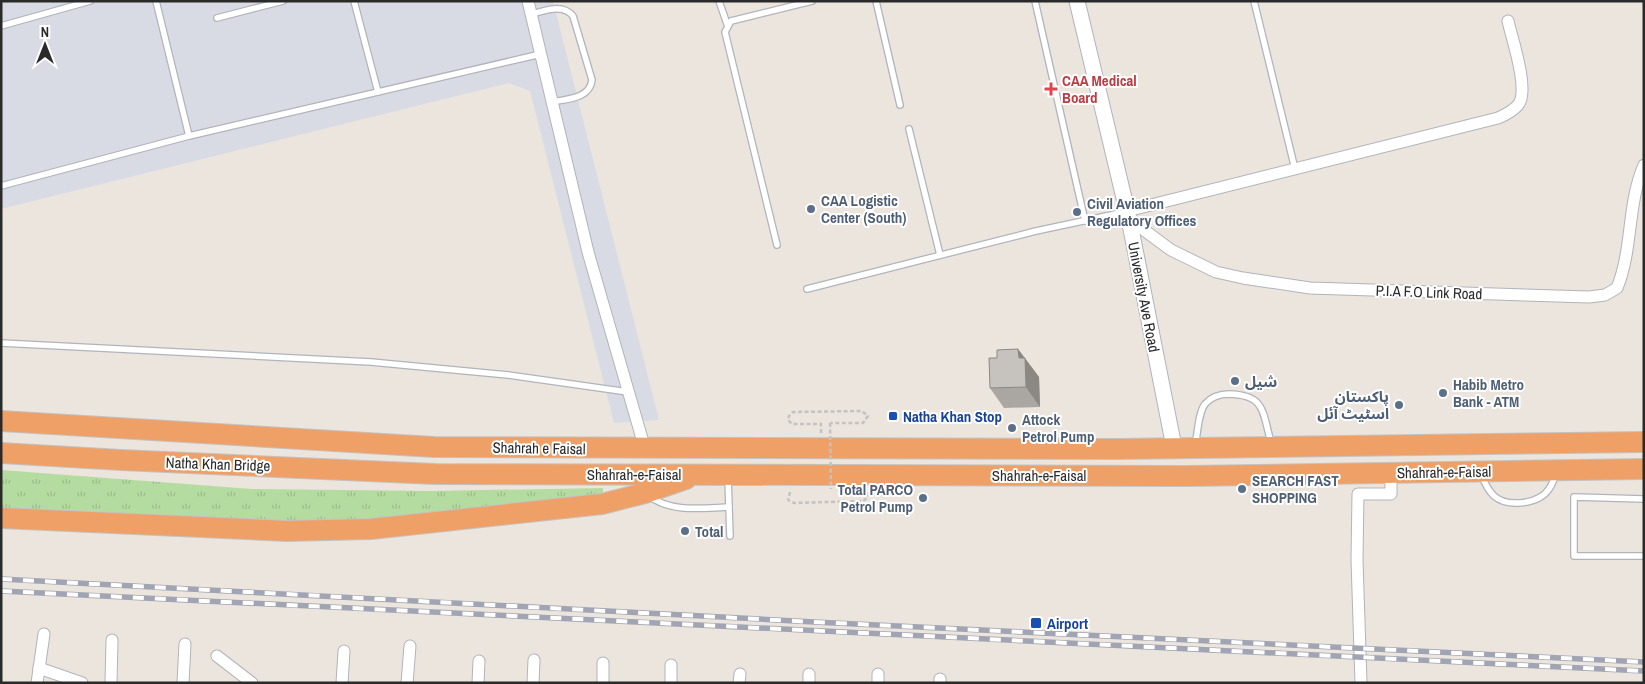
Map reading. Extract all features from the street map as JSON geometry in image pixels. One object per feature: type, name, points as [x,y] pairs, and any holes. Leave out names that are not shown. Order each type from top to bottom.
[{"type":"highway","name":"Natha Khan Bridge","points":[[1,421],[434,447]]},
{"type":"highway","name":"Shahrah-e-Faisal","points":[[645,449],[1195,447],[1644,442]]},
{"type":"highway","name":"Shahrah e Faisal","points":[[434,447],[645,449]]},
{"type":"highway","name":"Natha Khan Bridge","points":[[1,453],[435,474]]},
{"type":"highway","name":"Shahrah-e-Faisal","points":[[435,474],[1186,476],[1644,469]]},
{"type":"highway","points":[[1,518],[287,531],[362,529],[602,504],[646,493],[699,474]]},
{"type":"street","points":[[528,1],[588,252],[645,449]]},
{"type":"street","name":"University Ave Road","points":[[1077,1],[1128,215],[1174,447]]},
{"type":"street","points":[[1128,215],[1295,169],[1508,114],[1519,105],[1522,96],[1522,84],[1508,21]]},
{"type":"street","name":"P.I.A F.O Link Road","points":[[1128,215],[1172,250],[1216,272],[1243,278],[1310,288],[1589,298],[1605,295],[1617,288],[1622,275],[1636,187],[1644,165]]},
{"type":"street","points":[[1361,683],[1358,494],[1391,494],[1391,473]]},
{"type":"street","points":[[36,683],[44,634]]},
{"type":"street","points":[[111,683],[112,640]]},
{"type":"street","points":[[183,683],[185,644]]},
{"type":"street","points":[[407,683],[410,646]]},
{"type":"street","points":[[342,683],[344,651]]},
{"type":"street","points":[[217,656],[250,682]]},
{"type":"street","points":[[533,683],[534,660]]},
{"type":"street","points":[[478,683],[479,661]]},
{"type":"street","points":[[603,663],[603,683]]},
{"type":"street","points":[[671,665],[671,683]]},
{"type":"street","points":[[39,668],[82,683]]},
{"type":"lane","points":[[1,26],[90,1]]},
{"type":"lane","points":[[156,1],[189,136]]},
{"type":"lane","points":[[217,18],[283,1]]},
{"type":"lane","points":[[354,1],[378,92]]},
{"type":"lane","points":[[718,1],[727,24],[725,32],[777,245]]},
{"type":"lane","points":[[727,24],[731,21],[812,1]]},
{"type":"lane","points":[[876,1],[900,105]]},
{"type":"lane","points":[[1035,1],[1084,221]]},
{"type":"lane","points":[[1254,1],[1295,169]]},
{"type":"lane","points":[[531,14],[558,8],[569,11],[573,16],[592,80],[589,89],[581,96],[552,102]]},
{"type":"lane","points":[[1,186],[189,136],[541,54]]},
{"type":"lane","points":[[909,129],[940,254]]},
{"type":"lane","points":[[807,290],[940,254],[1084,221],[1128,215]]},
{"type":"lane","points":[[1,343],[371,362],[508,375],[628,392]]},
{"type":"lane","points":[[1195,447],[1204,405],[1212,397],[1222,394],[1247,394],[1260,404],[1272,446]]},
{"type":"lane","points":[[1480,471],[1487,488],[1496,498],[1512,502],[1527,502],[1541,498],[1549,489],[1558,470]]},
{"type":"lane","points":[[728,474],[730,536]]},
{"type":"lane","points":[[646,493],[660,504],[668,506],[729,507]]},
{"type":"lane","points":[[1644,499],[1574,497],[1574,556],[1644,556]]},
{"type":"path","points":[[821,449],[821,424],[792,424],[788,417],[793,412],[862,411],[868,416],[863,423],[830,423],[831,489],[839,489]]},
{"type":"path","points":[[793,490],[789,493],[788,498],[794,503],[863,501],[868,495],[863,489]]},
{"type":"shaded area","points":[[1,1],[553,1],[659,420],[614,423],[530,91],[509,83],[1,209]]},
{"type":"green space","points":[[1,470],[252,489],[431,491],[603,488],[603,498],[284,527],[1,510]]},
{"type":"building","points":[[1018,349],[1019,358],[1025,358],[1026,387],[990,388],[989,358],[997,358],[997,350]]},
{"type":"railway","points":[[1,579],[814,622],[1644,662]]},
{"type":"railway","points":[[1,591],[1644,671]]},
{"type":"place","name":"CAA Medical Board","points":[[1051,89]]},
{"type":"place","name":"CAA Logistic Center (South)","points":[[811,209]]},
{"type":"place","name":"Civil Aviation Regulatory Offices","points":[[1077,212]]},
{"type":"place","name":"شیل","points":[[1235,381]]},
{"type":"place","name":"Habib Metro Bank - ATM","points":[[1443,393]]},
{"type":"place","name":"پاکستان اسٹیٹ آئل","points":[[1399,405]]},
{"type":"place","name":"Natha Khan Stop","points":[[893,416]]},
{"type":"place","name":"Attock Petrol Pump","points":[[1012,428]]},
{"type":"place","name":"SEARCH FAST SHOPPING","points":[[1242,489]]},
{"type":"place","name":"Total PARCO Petrol Pump","points":[[923,498]]},
{"type":"place","name":"Total","points":[[685,531]]},
{"type":"place","name":"Airport","points":[[1036,623]]}]
